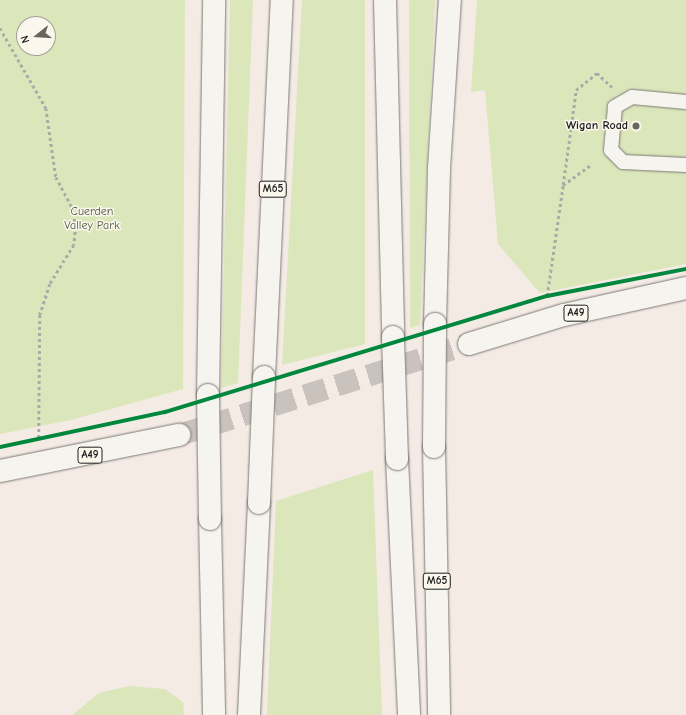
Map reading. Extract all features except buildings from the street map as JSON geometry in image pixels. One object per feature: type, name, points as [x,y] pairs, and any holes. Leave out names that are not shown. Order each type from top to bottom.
[{"type":"main road","points":[[214,0],[208,394],[214,715]]},
{"type":"main road","name":"M65","points":[[249,715],[282,0]]},
{"type":"main road","points":[[385,0],[397,459],[409,715]]},
{"type":"main road","name":"M65","points":[[439,715],[434,447],[435,324],[439,168],[450,0]]},
{"type":"main road","name":"A49","points":[[469,344],[564,315],[686,288]]},
{"type":"main road","name":"A49","points":[[0,471],[179,435]]},
{"type":"lane","points":[[686,102],[632,97],[616,107],[611,150],[623,162],[686,165]]},
{"type":"path","points":[[0,28],[46,108],[56,177],[72,207],[76,226],[74,245],[50,284],[40,315],[39,439]]},
{"type":"path","points":[[547,296],[576,90],[597,73],[612,87]]},
{"type":"path","points":[[563,186],[591,164]]},
{"type":"path","points":[[540,298],[555,295]]},
{"type":"path","points":[[31,441],[47,438]]},
{"type":"green space","name":"Cuerden Valley Park","points":[[0,0],[185,0],[183,389],[71,420],[0,434]]},
{"type":"green space","points":[[230,0],[253,0],[238,383],[221,388]]},
{"type":"green space","points":[[302,0],[365,0],[365,344],[282,365]]},
{"type":"green space","points":[[409,0],[435,0],[420,325],[410,328]]},
{"type":"green space","points":[[477,0],[686,0],[686,264],[540,293],[498,244],[485,90],[471,92]]},
{"type":"green space","points":[[373,470],[382,715],[267,715],[276,501]]},
{"type":"green space","points":[[129,686],[165,689],[183,702],[184,715],[72,715],[99,693]]},
{"type":"tunnel","points":[[179,435],[469,344]]},
{"type":"cycle path","points":[[0,447],[165,412],[547,296],[686,269]]},
{"type":"place","name":"Wigan Road","points":[[636,126]]}]
